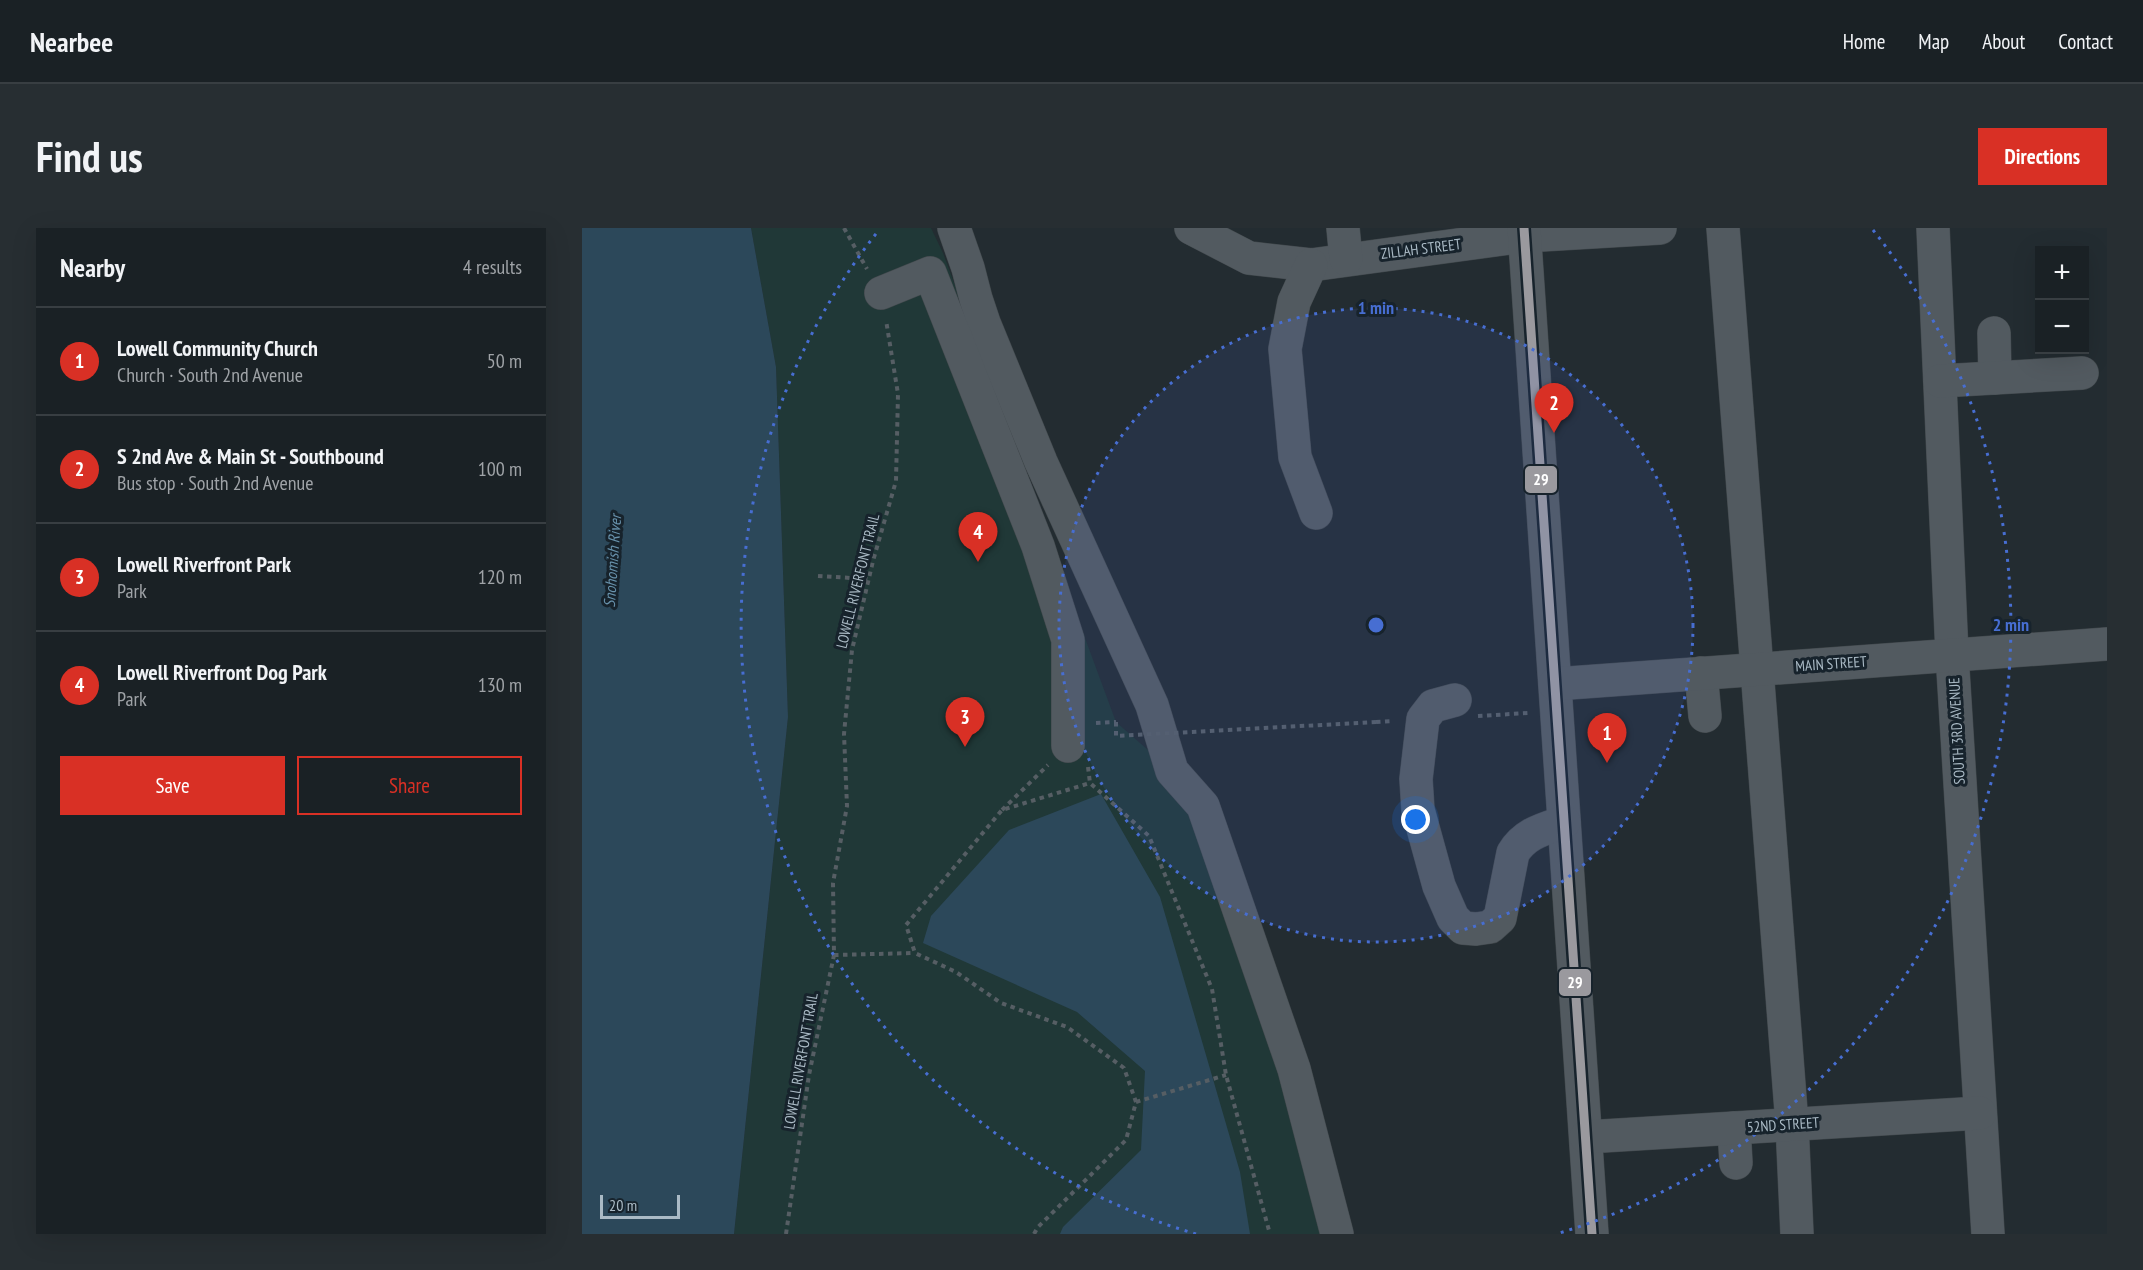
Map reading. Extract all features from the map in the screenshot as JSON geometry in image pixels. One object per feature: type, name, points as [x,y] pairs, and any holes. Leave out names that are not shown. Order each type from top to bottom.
[{"type":"street","points":[[954,228],[984,323],[1041,462],[1152,705],[1172,771],[1203,807],[1294,1069],[1337,1234]]},
{"type":"street","name":"ZILLAH STREET","points":[[1191,228],[1249,258],[1311,265],[1345,243],[1524,232],[1660,228]]},
{"type":"street","points":[[1723,228],[1792,1124],[1797,1234]]},
{"type":"street","name":"SOUTH 3RD AVENUE","points":[[1933,228],[1952,654],[1988,1234]]},
{"type":"street","points":[[1524,232],[1592,1234]]},
{"type":"street","points":[[1311,265],[1294,302],[1285,349],[1295,457],[1316,513]]},
{"type":"street","points":[[881,293],[930,273],[1038,546],[1068,640],[1068,746]]},
{"type":"street","points":[[1994,333],[1995,378]]},
{"type":"street","points":[[1940,381],[2082,373]]},
{"type":"street","name":"MAIN STREET","points":[[1555,684],[2107,644]]},
{"type":"street","points":[[1701,673],[1705,716]]},
{"type":"street","points":[[1455,700],[1432,706],[1423,720],[1416,779],[1418,810],[1439,886],[1453,918],[1463,927],[1476,929],[1490,927],[1500,918],[1513,852],[1519,843],[1530,834],[1564,822]]},
{"type":"street","name":"52ND STREET","points":[[1586,1137],[1980,1113]]},
{"type":"street","points":[[1734,1128],[1736,1163]]},
{"type":"path","name":"LOWELL RIVERFONT TRAIL","points":[[786,1234],[809,1075],[834,955],[833,883],[847,806],[844,734],[850,660],[868,579],[896,481],[898,394],[881,293],[844,228]]},
{"type":"path","points":[[818,576],[868,579]]},
{"type":"path","points":[[1116,722],[1116,736],[1376,722]]},
{"type":"path","points":[[915,953],[906,925],[1002,810],[1068,746]]},
{"type":"path","points":[[1002,810],[1090,783],[1149,836],[1212,989],[1226,1075],[1270,1234]]},
{"type":"path","points":[[834,955],[915,953],[956,972],[1001,1003],[1067,1027],[1124,1068],[1136,1102],[1126,1140],[1038,1227],[1034,1234]]},
{"type":"path","points":[[1136,1102],[1226,1075]]},
{"type":"green space","points":[[751,228],[931,228],[943,253],[1116,722],[1172,771],[1203,806],[1337,1234],[734,1234],[788,717],[776,367]]},
{"type":"water","name":"Snohomish River","points":[[582,228],[751,228],[776,367],[788,717],[734,1234],[582,1234]]},
{"type":"water","points":[[1101,794],[1160,897],[1240,1172],[1250,1234],[1060,1234],[1063,1227],[1141,1150],[1145,1071],[1077,1012],[923,943],[931,916],[1009,830]]},
{"type":"transit line","name":"29","points":[[1524,228],[1592,1234]]},
{"type":"place","name":"S 2nd Ave & Main St - Southbound","points":[[1554,433]]},
{"type":"place","name":"Lowell Riverfront Dog Park","points":[[978,562]]},
{"type":"place","name":"Lowell Riverfront Park","points":[[965,747]]},
{"type":"place","name":"Lowell Community Church","points":[[1607,763]]}]
